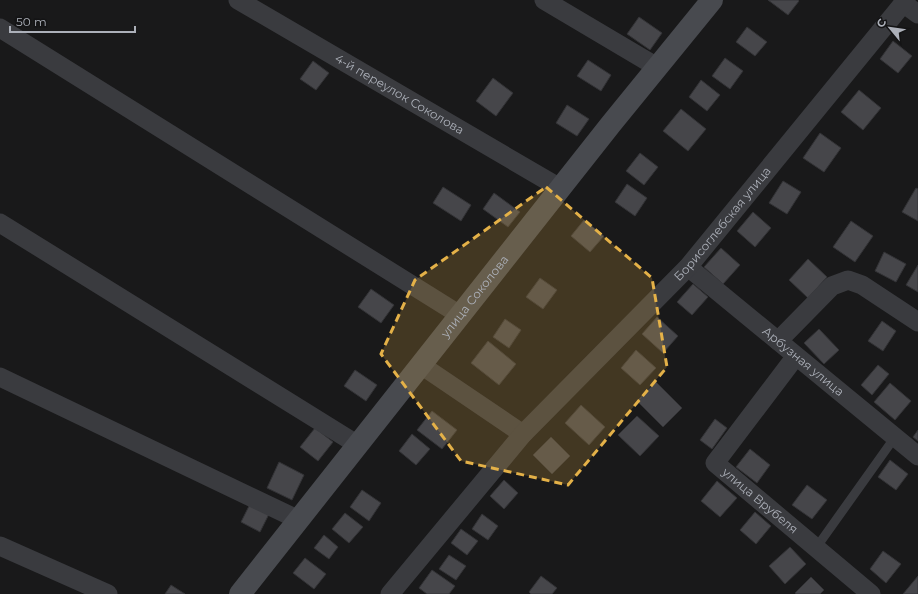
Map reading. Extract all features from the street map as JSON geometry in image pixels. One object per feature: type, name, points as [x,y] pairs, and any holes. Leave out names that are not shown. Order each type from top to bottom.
[{"type":"main road","name":"улица Соколова","points":[[240,594],[560,188],[712,0]]},
{"type":"street","name":"4-й переулок Соколова","points":[[238,0],[560,188]]},
{"type":"street","points":[[544,0],[657,67]]},
{"type":"street","name":"Борисоглебская улица","points":[[390,594],[522,434],[688,268],[909,6]]},
{"type":"street","points":[[0,28],[460,315]]},
{"type":"street","points":[[0,223],[358,445]]},
{"type":"street","name":"Арбузная улица","points":[[688,268],[918,456]]},
{"type":"street","points":[[778,341],[832,286],[848,280],[862,285],[918,322]]},
{"type":"street","name":"улица Врубеля","points":[[796,356],[715,463],[871,594]]},
{"type":"street","points":[[420,365],[522,434]]},
{"type":"street","points":[[0,377],[299,520]]},
{"type":"street","points":[[0,546],[108,594]]},
{"type":"lane","points":[[816,548],[895,437]]},
{"type":"highlighted area","points":[[546,187],[652,278],[667,367],[568,485],[461,461],[381,354],[415,280]]},
{"type":"building","points":[[768,0],[798,0],[799,1],[788,15]]},
{"type":"building","points":[[639,17],[662,33],[650,50],[627,34]]},
{"type":"building","points":[[747,27],[767,42],[755,56],[736,42]]},
{"type":"building","points":[[893,41],[912,56],[898,73],[880,59]]},
{"type":"building","points":[[725,58],[743,71],[730,89],[712,76]]},
{"type":"building","points":[[588,60],[611,75],[601,91],[577,76]]},
{"type":"building","points":[[313,61],[329,73],[316,90],[300,79]]},
{"type":"building","points":[[493,78],[513,93],[496,116],[476,101]]},
{"type":"building","points":[[701,80],[720,95],[707,111],[689,97]]},
{"type":"building","points":[[859,90],[881,108],[863,130],[841,112]]},
{"type":"building","points":[[567,105],[589,119],[577,136],[556,123]]},
{"type":"building","points":[[681,109],[706,129],[688,151],[663,131]]},
{"type":"building","points":[[820,133],[841,148],[824,172],[803,158]]},
{"type":"building","points":[[640,153],[658,167],[644,185],[626,171]]},
{"type":"building","points":[[783,181],[801,192],[787,214],[769,203]]},
{"type":"building","points":[[627,184],[647,198],[635,216],[615,202]]},
{"type":"building","points":[[443,187],[471,205],[461,221],[433,203]]},
{"type":"building","points":[[916,188],[918,189],[918,221],[902,212]]},
{"type":"building","points":[[494,193],[520,212],[508,227],[483,209]]},
{"type":"building","points":[[753,212],[771,228],[755,247],[737,231]]},
{"type":"building","points":[[584,220],[604,236],[590,252],[571,236]]},
{"type":"building","points":[[851,221],[873,236],[855,262],[833,247]]},
{"type":"building","points":[[721,248],[740,265],[723,284],[704,267]]},
{"type":"building","points":[[884,252],[906,264],[896,282],[875,271]]},
{"type":"building","points":[[808,259],[827,277],[808,298],[789,280]]},
{"type":"building","points":[[918,265],[918,292],[906,285]]},
{"type":"building","points":[[540,278],[557,290],[543,309],[526,297]]},
{"type":"building","points":[[693,284],[708,297],[692,315],[677,302]]},
{"type":"building","points":[[371,289],[394,305],[381,323],[358,307]]},
{"type":"building","points":[[657,317],[678,336],[663,353],[642,334]]},
{"type":"building","points":[[505,319],[521,330],[509,348],[493,337]]},
{"type":"building","points":[[882,321],[896,331],[883,351],[868,341]]},
{"type":"building","points":[[819,329],[839,350],[824,364],[804,343]]},
{"type":"building","points":[[488,341],[516,364],[499,385],[471,363]]},
{"type":"building","points":[[636,350],[656,368],[640,385],[621,368]]},
{"type":"building","points":[[878,365],[889,374],[872,395],[861,385]]},
{"type":"building","points":[[355,370],[377,385],[366,401],[344,386]]},
{"type":"building","points":[[656,382],[682,408],[663,427],[637,401]]},
{"type":"building","points":[[890,383],[911,401],[895,420],[874,402]]},
{"type":"building","points":[[581,405],[605,427],[589,445],[565,423]]},
{"type":"building","points":[[432,411],[457,430],[442,449],[417,430]]},
{"type":"building","points":[[637,416],[659,436],[640,456],[618,435]]},
{"type":"building","points":[[715,419],[727,428],[712,449],[700,440]]},
{"type":"building","points":[[315,428],[333,442],[318,461],[300,447]]},
{"type":"building","points":[[918,430],[918,441],[913,437]]},
{"type":"building","points":[[412,434],[430,449],[416,465],[399,451]]},
{"type":"building","points":[[551,437],[570,456],[552,474],[533,455]]},
{"type":"building","points":[[750,449],[770,465],[757,483],[736,467]]},
{"type":"building","points":[[890,460],[908,474],[896,490],[878,477]]},
{"type":"building","points":[[279,462],[304,475],[292,500],[267,488]]},
{"type":"building","points":[[504,480],[518,493],[504,509],[490,496]]},
{"type":"building","points":[[717,481],[737,498],[720,517],[701,501]]},
{"type":"building","points":[[807,485],[827,500],[812,519],[792,505]]},
{"type":"building","points":[[362,490],[381,503],[369,521],[350,507]]},
{"type":"building","points":[[250,504],[269,514],[260,532],[241,522]]},
{"type":"building","points":[[755,512],[771,526],[756,544],[740,530]]},
{"type":"building","points":[[345,513],[363,527],[349,543],[332,529]]},
{"type":"building","points":[[482,514],[498,526],[488,540],[472,529]]},
{"type":"building","points":[[461,529],[478,541],[467,555],[451,543]]},
{"type":"building","points":[[324,535],[338,547],[329,559],[314,548]]},
{"type":"building","points":[[790,547],[806,564],[785,584],[769,566]]},
{"type":"building","points":[[883,551],[901,564],[886,583],[870,569]]},
{"type":"building","points":[[449,555],[466,566],[456,580],[439,569]]},
{"type":"building","points":[[305,558],[326,574],[314,589],[293,573]]},
{"type":"building","points":[[432,570],[455,586],[449,594],[427,594],[419,588]]},
{"type":"building","points":[[541,576],[557,588],[552,594],[531,594],[529,592]]},
{"type":"building","points":[[918,576],[918,594],[903,594]]},
{"type":"building","points":[[811,577],[824,590],[820,594],[796,594],[795,593]]},
{"type":"building","points":[[171,585],[185,594],[165,594]]}]
